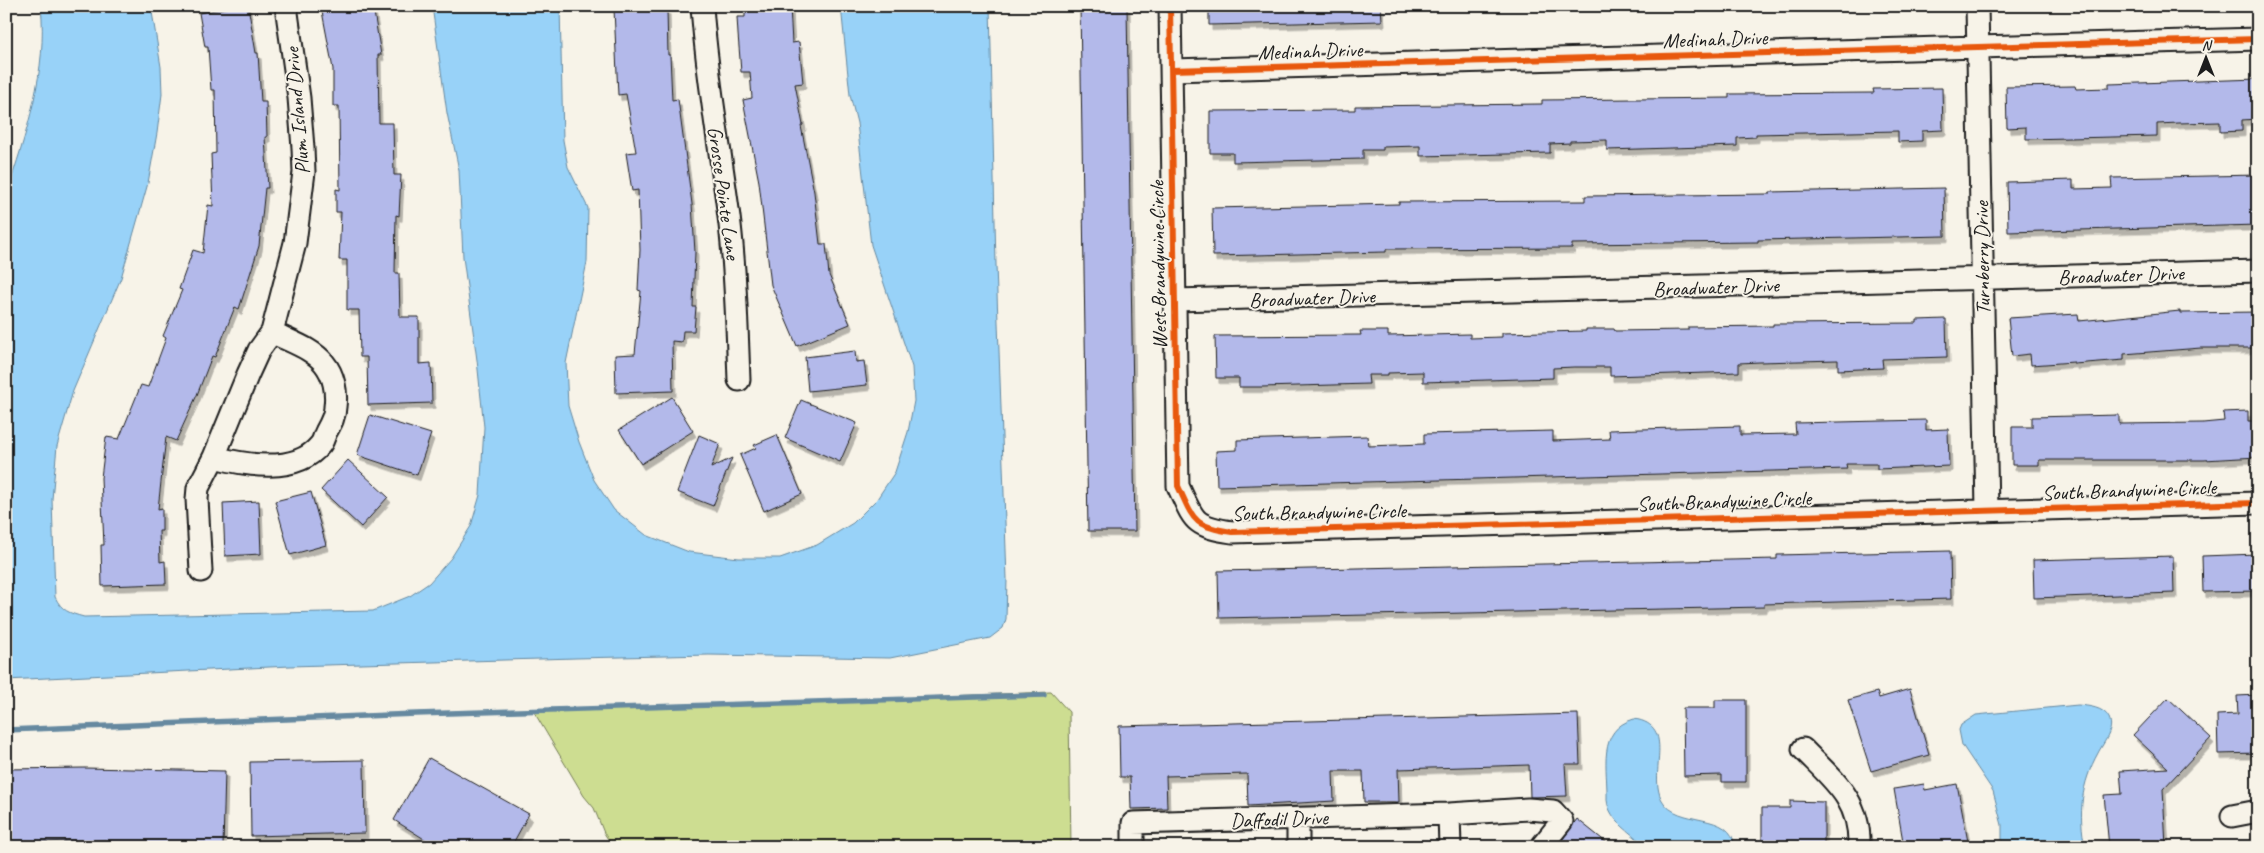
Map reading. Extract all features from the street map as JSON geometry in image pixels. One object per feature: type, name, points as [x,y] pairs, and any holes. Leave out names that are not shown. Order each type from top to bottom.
[{"type":"street","name":"Plum Island Drive","points":[[201,571],[198,488],[214,457],[259,350],[272,332],[295,243],[304,172],[299,98],[286,6]]},
{"type":"street","name":"Grosse Pointe Lane","points":[[702,6],[712,111],[730,226],[735,280],[739,380]]},
{"type":"street","name":"West Brandywine Circle","points":[[1170,6],[1178,486],[1193,519]]},
{"type":"street","name":"Turnberry Drive","points":[[1977,6],[1987,510]]},
{"type":"street","name":"Medinah Drive","points":[[1172,70],[2258,40]]},
{"type":"street","name":"Broadwater Drive","points":[[1175,300],[1982,280],[2258,271]]},
{"type":"street","points":[[214,457],[250,465],[268,466],[304,457],[319,446],[335,415],[334,385],[331,372],[313,354],[272,332]]},
{"type":"street","name":"South Brandywine Circle","points":[[1193,519],[1212,529],[1232,532],[2258,503]]},
{"type":"street","points":[[1803,749],[1840,787],[1855,810],[1859,847]]},
{"type":"street","name":"Daffodil Drive","points":[[1133,847],[1133,823],[1450,814],[1528,809],[1553,810],[1562,821],[1542,847]]},
{"type":"street","points":[[2232,816],[2258,811]]},
{"type":"street","points":[[1450,814],[1450,847]]},
{"type":"street","points":[[1298,818],[1298,847]]},
{"type":"green space","points":[[1051,692],[1069,712],[1071,847],[613,847],[604,833],[594,808],[584,796],[534,712]]},
{"type":"water","points":[[41,6],[151,6],[161,67],[162,94],[148,183],[121,278],[73,391],[57,446],[52,499],[55,597],[66,611],[84,617],[373,611],[410,596],[429,583],[451,558],[471,526],[480,495],[484,427],[463,257],[459,170],[447,113],[432,6],[560,6],[563,140],[568,167],[588,208],[587,262],[566,363],[568,406],[579,442],[594,480],[614,510],[646,535],[689,552],[739,558],[780,558],[817,545],[853,523],[877,499],[895,472],[908,432],[914,401],[912,367],[871,245],[857,123],[850,95],[841,6],[990,6],[996,265],[1007,579],[1006,619],[1003,628],[990,638],[890,658],[709,655],[576,658],[290,666],[6,680],[6,195],[34,102],[41,54]]},
{"type":"water","points":[[2078,705],[2103,711],[2109,718],[2111,727],[2092,765],[2082,799],[2085,847],[2002,847],[2002,825],[1993,791],[1962,745],[1959,730],[1961,725],[1976,715]]},
{"type":"water","points":[[1634,719],[1647,723],[1655,730],[1659,752],[1658,789],[1662,800],[1669,809],[1679,814],[1715,823],[1724,828],[1732,836],[1735,847],[1647,847],[1628,832],[1612,814],[1607,800],[1606,764],[1609,741],[1622,724]]},
{"type":"building","points":[[237,6],[248,6],[256,53],[258,53],[261,102],[266,102],[267,137],[265,137],[268,188],[265,188],[259,246],[239,309],[235,307],[215,357],[212,356],[176,441],[166,437],[158,509],[162,508],[162,531],[159,531],[160,562],[165,561],[166,584],[102,586],[101,545],[104,545],[101,478],[106,437],[119,439],[141,385],[148,387],[166,338],[163,336],[182,290],[179,289],[193,250],[203,253],[208,205],[213,206],[211,154],[216,153],[215,90],[211,90],[208,47],[205,47],[199,13]]},
{"type":"building","points":[[321,6],[373,6],[381,55],[378,55],[379,123],[393,123],[394,175],[401,175],[399,216],[396,215],[395,273],[399,273],[400,317],[419,317],[419,364],[431,363],[432,403],[368,405],[367,357],[360,357],[359,310],[347,310],[347,260],[339,260],[341,212],[336,212],[336,189],[340,190],[339,106],[333,106],[333,69]]},
{"type":"building","points":[[745,6],[790,6],[792,43],[799,42],[803,83],[795,84],[814,192],[820,244],[826,244],[829,275],[850,324],[797,346],[771,285],[759,182],[743,100],[752,98],[750,72],[741,72],[738,34],[737,17],[745,17]]},
{"type":"building","points":[[1080,6],[1127,6],[1135,531],[1088,531]]},
{"type":"building","points":[[1209,6],[1381,6],[1382,21],[1209,25]]},
{"type":"building","points":[[614,9],[667,9],[668,55],[670,55],[672,100],[678,99],[692,204],[695,252],[693,307],[696,307],[694,331],[683,331],[682,342],[672,341],[673,391],[616,393],[615,355],[635,354],[641,291],[638,290],[640,250],[638,190],[632,191],[626,153],[636,152],[626,94],[618,95]]},
{"type":"building","points":[[2258,79],[2258,119],[2242,120],[2242,131],[2220,132],[2220,122],[2179,123],[2157,124],[2157,136],[2026,139],[2026,127],[2007,128],[2006,87],[2075,86],[2076,89],[2109,88],[2109,84]]},
{"type":"building","points":[[1942,88],[1943,130],[1922,131],[1922,141],[1898,142],[1898,131],[1756,134],[1756,137],[1737,138],[1737,146],[1607,150],[1607,140],[1570,141],[1570,143],[1550,144],[1550,153],[1420,156],[1420,146],[1383,147],[1383,150],[1363,150],[1363,159],[1233,162],[1233,153],[1210,153],[1210,111],[1355,110],[1355,106],[1542,104],[1542,100],[1729,98],[1729,94],[1874,93],[1873,89]]},
{"type":"building","points":[[2258,175],[2258,225],[2008,232],[2007,182],[2073,180],[2073,189],[2112,188],[2111,178]]},
{"type":"building","points":[[1944,188],[1945,236],[1758,240],[1758,242],[1572,244],[1572,248],[1386,249],[1386,252],[1213,256],[1212,208],[1399,204],[1399,202],[1585,201],[1585,196],[1770,194],[1770,192]]},
{"type":"building","points":[[2180,311],[2180,313],[2258,312],[2258,348],[2201,348],[2124,354],[2124,360],[2074,364],[2074,362],[2031,365],[2030,354],[2012,356],[2008,318],[2078,314],[2079,321]]},
{"type":"building","points":[[1946,319],[1947,357],[1882,359],[1883,368],[1838,370],[1838,360],[1760,362],[1739,363],[1739,372],[1610,376],[1610,367],[1574,367],[1553,368],[1553,378],[1423,382],[1423,372],[1388,373],[1388,375],[1368,375],[1369,384],[1262,387],[1239,387],[1239,378],[1216,378],[1215,336],[1361,335],[1360,331],[1388,331],[1388,336],[1470,334],[1470,338],[1502,337],[1502,333],[1586,331],[1586,329],[1614,329],[1615,331],[1688,330],[1688,327],[1773,326],[1773,324],[1917,323],[1917,320]]},
{"type":"building","points":[[855,351],[856,362],[864,361],[867,385],[808,391],[805,357]]},
{"type":"building","points":[[672,397],[693,431],[641,464],[619,430]]},
{"type":"building","points":[[801,400],[857,423],[840,462],[785,438]]},
{"type":"building","points":[[2248,411],[2248,421],[2258,421],[2258,457],[2204,460],[2039,460],[2039,465],[2012,465],[2012,427],[2032,427],[2032,417],[2119,415],[2119,424],[2203,423],[2224,421],[2223,412]]},
{"type":"building","points":[[370,415],[431,434],[417,475],[357,455]]},
{"type":"building","points":[[1926,420],[1926,430],[1948,429],[1949,466],[1877,469],[1877,464],[1846,464],[1847,469],[1217,486],[1216,451],[1237,450],[1237,440],[1367,436],[1368,446],[1424,444],[1424,434],[1553,431],[1553,441],[1610,439],[1609,430],[1740,426],[1740,435],[1796,434],[1795,423]]},
{"type":"building","points":[[699,435],[720,444],[711,468],[732,458],[713,506],[677,492]]},
{"type":"building","points":[[777,435],[802,494],[764,511],[740,455],[756,448],[754,445]]},
{"type":"building","points":[[348,460],[388,497],[361,527],[321,490]]},
{"type":"building","points":[[311,492],[326,545],[290,555],[275,501]]},
{"type":"building","points":[[259,501],[261,554],[225,556],[223,503]]},
{"type":"building","points":[[1950,551],[1951,599],[1764,604],[1764,607],[1219,618],[1218,571],[1777,559],[1777,555]]},
{"type":"building","points":[[2258,554],[2258,591],[2203,592],[2202,556]]},
{"type":"building","points":[[2173,556],[2174,593],[2034,598],[2033,560]]},
{"type":"building","points":[[1910,689],[1929,755],[1871,771],[1848,700],[1877,692],[1879,698]]},
{"type":"building","points":[[2258,695],[2258,753],[2218,754],[2217,715],[2238,714],[2237,696]]},
{"type":"building","points":[[2168,698],[2211,738],[2163,789],[2166,847],[2109,847],[2104,795],[2122,794],[2120,771],[2168,768],[2133,735]]},
{"type":"building","points":[[1715,700],[1746,700],[1746,782],[1722,782],[1722,775],[1684,776],[1683,708],[1715,708]]},
{"type":"building","points":[[1578,714],[1580,764],[1565,764],[1567,796],[1530,797],[1529,765],[1398,769],[1399,802],[1364,802],[1363,771],[1333,771],[1334,801],[1248,806],[1247,774],[1166,776],[1167,808],[1131,809],[1130,777],[1120,777],[1119,726]]},
{"type":"building","points":[[429,758],[529,814],[511,847],[437,847],[394,820]]},
{"type":"building","points":[[364,760],[365,833],[251,836],[250,762]]},
{"type":"building","points":[[85,768],[225,771],[223,847],[106,844],[106,840],[6,843],[6,769]]},
{"type":"building","points":[[1924,784],[1925,790],[1957,784],[1969,847],[1904,847],[1894,789]]},
{"type":"building","points":[[1790,801],[1824,802],[1824,847],[1762,847],[1762,808],[1790,808]]},
{"type":"building","points":[[1577,819],[1612,847],[1557,847]]},
{"type":"waterway","points":[[6,730],[416,714],[1044,695]]},
{"type":"cycle path","points":[[1170,6],[1178,486],[1192,514],[1202,524],[1232,532],[2258,503]]},
{"type":"cycle path","points":[[1172,70],[2258,39]]}]
